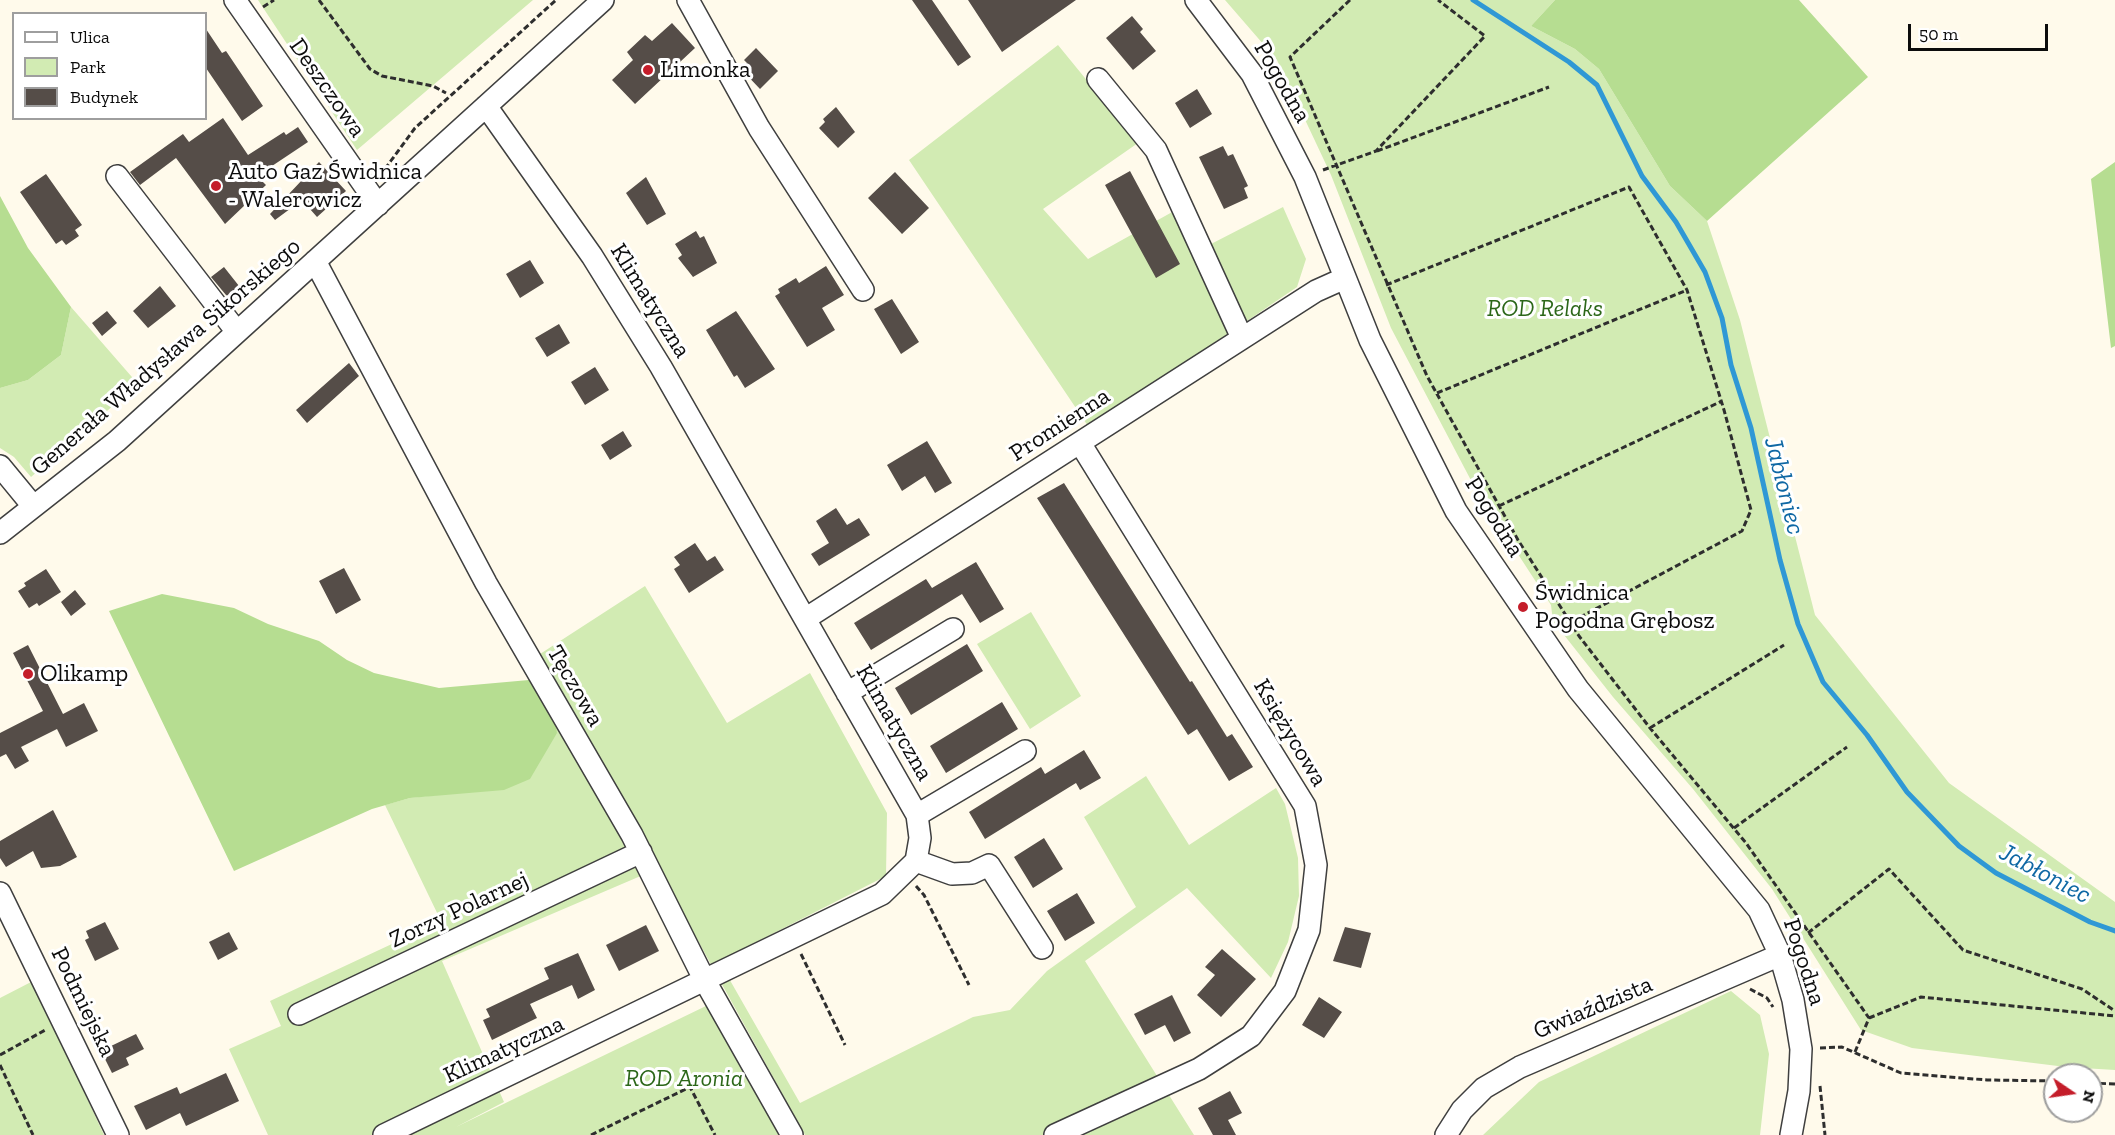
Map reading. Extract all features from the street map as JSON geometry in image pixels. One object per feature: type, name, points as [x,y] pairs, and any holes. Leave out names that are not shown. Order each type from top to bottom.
[{"type":"street","name":"Deszczowa","points":[[234,0],[373,197]]},
{"type":"street","name":"Generała Władysława Sikorskiego","points":[[0,533],[117,441],[237,332],[319,267],[373,197],[486,106],[603,0]]},
{"type":"street","points":[[688,0],[759,129],[863,290]]},
{"type":"street","name":"Pogodna","points":[[1196,0],[1252,74],[1305,177],[1370,340],[1456,510],[1578,689],[1759,910],[1780,955],[1793,1000],[1801,1049],[1799,1091],[1791,1135]]},
{"type":"street","points":[[1098,79],[1156,150],[1242,338]]},
{"type":"street","name":"Klimatyczna","points":[[384,1135],[882,894],[910,867],[920,838],[917,815],[661,367],[592,256],[486,106]]},
{"type":"street","points":[[117,176],[237,332]]},
{"type":"street","name":"Tęczowa","points":[[319,267],[486,583],[641,852],[705,981],[792,1135]]},
{"type":"street","name":"Promienna","points":[[805,619],[1316,291],[1345,278]]},
{"type":"street","name":"Księżycowa","points":[[1055,1135],[1199,1069],[1251,1036],[1285,991],[1309,930],[1316,865],[1305,806],[1080,443]]},
{"type":"street","points":[[0,466],[33,506]]},
{"type":"street","points":[[847,693],[952,629]]},
{"type":"street","points":[[917,815],[1025,751]]},
{"type":"street","name":"Zorzy Polarnej","points":[[299,1014],[641,852]]},
{"type":"street","points":[[910,867],[952,874],[972,873],[989,865],[1042,948]]},
{"type":"street","name":"Podmiejska","points":[[0,893],[64,1019],[118,1135]]},
{"type":"street","name":"Gwiaździsta","points":[[1446,1135],[1462,1110],[1484,1088],[1520,1068],[1780,955]]},
{"type":"path","points":[[319,0],[370,69],[382,76],[433,86],[446,93]]},
{"type":"path","points":[[373,197],[415,128],[556,0]]},
{"type":"path","points":[[1350,0],[1290,57],[1338,165],[1386,285],[1436,393],[1499,506],[1571,622],[1650,728],[1734,828],[1869,1018]]},
{"type":"path","points":[[1376,151],[1485,36],[1438,0]]},
{"type":"path","points":[[1322,171],[1549,87]]},
{"type":"path","points":[[1318,162],[1324,177]]},
{"type":"path","points":[[1386,285],[1629,187],[1688,290],[1722,401],[1751,510],[1742,531],[1571,622]]},
{"type":"path","points":[[1436,393],[1688,290]]},
{"type":"path","points":[[1499,506],[1722,401]]},
{"type":"path","points":[[1650,728],[1784,645]]},
{"type":"path","points":[[1734,828],[1847,747]]},
{"type":"path","points":[[910,867],[969,985]]},
{"type":"path","points":[[1808,933],[1889,869],[1964,950],[2082,989],[2115,1011]]},
{"type":"path","points":[[793,939],[845,1045]]},
{"type":"path","points":[[1855,1053],[1869,1018],[1921,997],[2115,1016]]},
{"type":"path","points":[[0,1055],[64,1019]]},
{"type":"path","points":[[1801,1049],[1842,1047],[1901,1073],[1987,1080],[2043,1081]]},
{"type":"path","points":[[0,1065],[33,1135]]},
{"type":"path","points":[[1820,1082],[1824,1135]]},
{"type":"path","points":[[591,1135],[690,1087],[715,1135]]},
{"type":"green space","points":[[258,0],[533,0],[357,150]]},
{"type":"green space","name":"ROD Relaks","points":[[1225,0],[1555,0],[1531,26],[1575,49],[1599,69],[1670,186],[1707,221],[1740,320],[1815,615],[1949,783],[2115,902],[2115,1070],[2103,1069],[2103,1063],[2043,1064],[1912,1048],[1861,1030],[1772,889],[1693,789],[1613,697],[1553,621],[1551,605],[1475,488],[1391,328],[1331,175],[1277,60]]},
{"type":"green space","points":[[1555,0],[1799,0],[1868,77],[1707,221],[1670,186],[1599,69],[1575,49],[1531,26]]},
{"type":"green space","points":[[1058,45],[1138,143],[1043,209],[1088,259],[1174,211],[1229,333],[1088,426],[909,160]]},
{"type":"green space","points":[[2115,162],[2115,346],[2111,348],[2091,179]]},
{"type":"green space","points":[[0,196],[28,248],[71,307],[61,355],[28,380],[0,388]]},
{"type":"green space","points":[[1283,207],[1306,259],[1297,287],[1244,323],[1211,244]]},
{"type":"green space","points":[[71,307],[138,384],[31,477],[14,457],[0,448],[0,388],[28,380],[61,355]]},
{"type":"green space","points":[[645,586],[727,723],[810,673],[887,813],[886,876],[719,961],[800,1103],[973,1017],[1010,1010],[1047,971],[1136,907],[1084,817],[1146,776],[1189,845],[1276,788],[1285,804],[1298,858],[1299,896],[1288,942],[1271,978],[1187,888],[1085,961],[1194,1135],[805,1135],[540,654]]},
{"type":"green space","points":[[162,594],[234,608],[268,624],[319,641],[347,660],[374,673],[439,688],[529,680],[538,688],[555,720],[557,733],[530,779],[504,790],[410,798],[372,809],[234,871],[109,611]]},
{"type":"green space","points":[[1031,612],[1081,696],[1030,729],[977,644]]},
{"type":"green space","name":"ROD Aronia","points":[[555,720],[643,875],[442,961],[504,1102],[456,1127],[708,1005],[780,1135],[268,1135],[229,1049],[281,1026],[270,1001],[441,921],[385,805],[410,798],[437,795]]},
{"type":"green space","points":[[33,981],[104,1135],[0,1135],[0,998]]},
{"type":"green space","points":[[1731,991],[1760,1015],[1769,1054],[1760,1135],[1483,1135],[1539,1082]]},
{"type":"building","points":[[912,0],[932,0],[971,57],[958,66]]},
{"type":"building","points":[[968,0],[1076,0],[1002,52]]},
{"type":"building","points":[[1132,16],[1143,29],[1140,32],[1156,51],[1133,70],[1106,38]]},
{"type":"building","name":"Limonka","points":[[672,23],[695,48],[635,104],[612,80],[633,60],[627,52],[645,35],[652,41]]},
{"type":"building","points":[[207,30],[222,53],[226,51],[263,106],[242,121],[207,69]]},
{"type":"building","points":[[756,48],[778,71],[760,89],[741,69],[747,63],[744,60]]},
{"type":"building","points":[[1197,89],[1212,114],[1190,128],[1175,103]]},
{"type":"building","points":[[836,107],[855,132],[838,148],[819,128],[825,122],[823,119]]},
{"type":"building","points":[[223,118],[248,155],[284,132],[286,135],[298,127],[308,142],[257,176],[266,185],[225,224],[176,158],[140,185],[130,172],[183,134],[189,142]]},
{"type":"building","points":[[1223,146],[1228,156],[1233,154],[1248,186],[1244,188],[1248,198],[1224,209],[1199,157]]},
{"type":"building","points":[[319,162],[346,191],[317,217],[302,200],[275,220],[270,214]]},
{"type":"building","points":[[1130,171],[1180,264],[1156,278],[1105,185]]},
{"type":"building","points":[[895,172],[929,208],[902,234],[868,198]]},
{"type":"building","points":[[46,174],[82,225],[75,230],[79,236],[66,245],[62,240],[56,244],[20,192]]},
{"type":"building","points":[[646,177],[666,214],[647,225],[626,193]]},
{"type":"building","points":[[696,231],[700,238],[704,236],[717,263],[693,277],[678,258],[682,255],[675,244]]},
{"type":"building","points":[[530,260],[544,283],[520,298],[506,274]]},
{"type":"building","points":[[826,266],[844,295],[822,308],[835,330],[807,347],[775,296],[780,293],[778,289],[796,278],[799,283]]},
{"type":"building","points":[[224,267],[243,291],[231,301],[211,277]]},
{"type":"building","points":[[160,286],[176,306],[148,328],[133,311]]},
{"type":"building","points":[[892,299],[919,342],[901,354],[874,309]]},
{"type":"building","points":[[107,311],[117,323],[102,336],[92,323]]},
{"type":"building","points":[[736,311],[775,369],[745,388],[737,375],[734,377],[706,330]]},
{"type":"building","points":[[559,324],[570,343],[547,357],[535,338]]},
{"type":"building","points":[[349,363],[359,376],[307,423],[296,410]]},
{"type":"building","points":[[595,367],[609,390],[585,405],[571,382]]},
{"type":"building","points":[[623,431],[632,446],[610,460],[601,445]]},
{"type":"building","points":[[927,441],[952,483],[935,493],[925,476],[902,491],[887,465]]},
{"type":"building","points":[[1064,483],[1190,682],[1192,681],[1227,737],[1232,734],[1253,767],[1229,781],[1197,729],[1188,735],[1037,498]]},
{"type":"building","points":[[836,508],[847,525],[859,518],[870,535],[819,566],[811,554],[829,543],[816,521]]},
{"type":"building","points":[[695,543],[707,561],[715,556],[724,570],[689,593],[674,569],[680,565],[674,557]]},
{"type":"building","points":[[976,562],[1004,609],[980,623],[962,594],[871,650],[854,623],[926,579],[932,588]]},
{"type":"building","points":[[344,568],[361,600],[336,614],[319,581]]},
{"type":"building","points":[[46,569],[61,592],[39,606],[37,603],[29,608],[18,591],[26,586],[24,583]]},
{"type":"building","points":[[75,590],[86,604],[71,616],[61,602]]},
{"type":"building","points":[[967,644],[983,671],[911,715],[895,688]]},
{"type":"building","points":[[28,645],[63,714],[84,703],[98,731],[66,747],[57,729],[21,747],[29,761],[15,769],[6,754],[0,757],[0,733],[43,711],[13,653]]},
{"type":"building","points":[[1002,702],[1018,729],[946,773],[930,746]]},
{"type":"building","points":[[1084,750],[1101,778],[1080,790],[1076,783],[985,839],[969,812],[1041,767],[1045,774]]},
{"type":"building","points":[[53,810],[77,857],[60,866],[41,868],[33,851],[6,867],[0,858],[0,841]]},
{"type":"building","points":[[1044,838],[1063,869],[1033,888],[1014,857]]},
{"type":"building","points":[[1077,893],[1095,923],[1065,941],[1047,911]]},
{"type":"building","points":[[105,922],[119,949],[95,961],[85,940],[89,938],[86,931]]},
{"type":"building","points":[[646,925],[659,951],[619,971],[606,945]]},
{"type":"building","points":[[1345,927],[1371,933],[1361,968],[1333,961]]},
{"type":"building","points":[[229,932],[238,949],[218,960],[209,942]]},
{"type":"building","points":[[1222,949],[1256,979],[1221,1017],[1197,995],[1215,975],[1205,967]]},
{"type":"building","points":[[578,953],[595,990],[578,999],[572,985],[530,1004],[537,1018],[492,1040],[483,1020],[490,1017],[486,1009],[549,979],[544,968]]},
{"type":"building","points":[[1172,995],[1191,1033],[1174,1042],[1165,1025],[1145,1035],[1134,1014]]},
{"type":"building","points":[[1319,997],[1342,1012],[1324,1038],[1302,1025]]},
{"type":"building","points":[[136,1034],[144,1049],[126,1058],[129,1065],[112,1073],[103,1055],[113,1050],[111,1046]]},
{"type":"building","points":[[226,1073],[239,1101],[186,1126],[180,1113],[146,1130],[134,1106],[177,1087],[180,1094]]},
{"type":"building","points":[[1230,1091],[1242,1113],[1228,1120],[1236,1135],[1213,1135],[1198,1108]]},
{"type":"waterway","name":"Jabłoniec","points":[[1473,0],[1569,62],[1597,85],[1642,176],[1676,222],[1705,272],[1722,318],[1731,365],[1751,428],[1780,560],[1798,624],[1823,682],[1867,735],[1907,792],[1959,846],[1996,873],[2090,922],[2115,931]]},
{"type":"place","name":"Limonka","points":[[648,70]]},
{"type":"place","name":"Auto Gaz Świdnica - Walerowicz","points":[[216,186]]},
{"type":"place","name":"Świdnica Pogodna Grębosz","points":[[1523,607]]},
{"type":"place","name":"Olikamp","points":[[28,674]]}]
